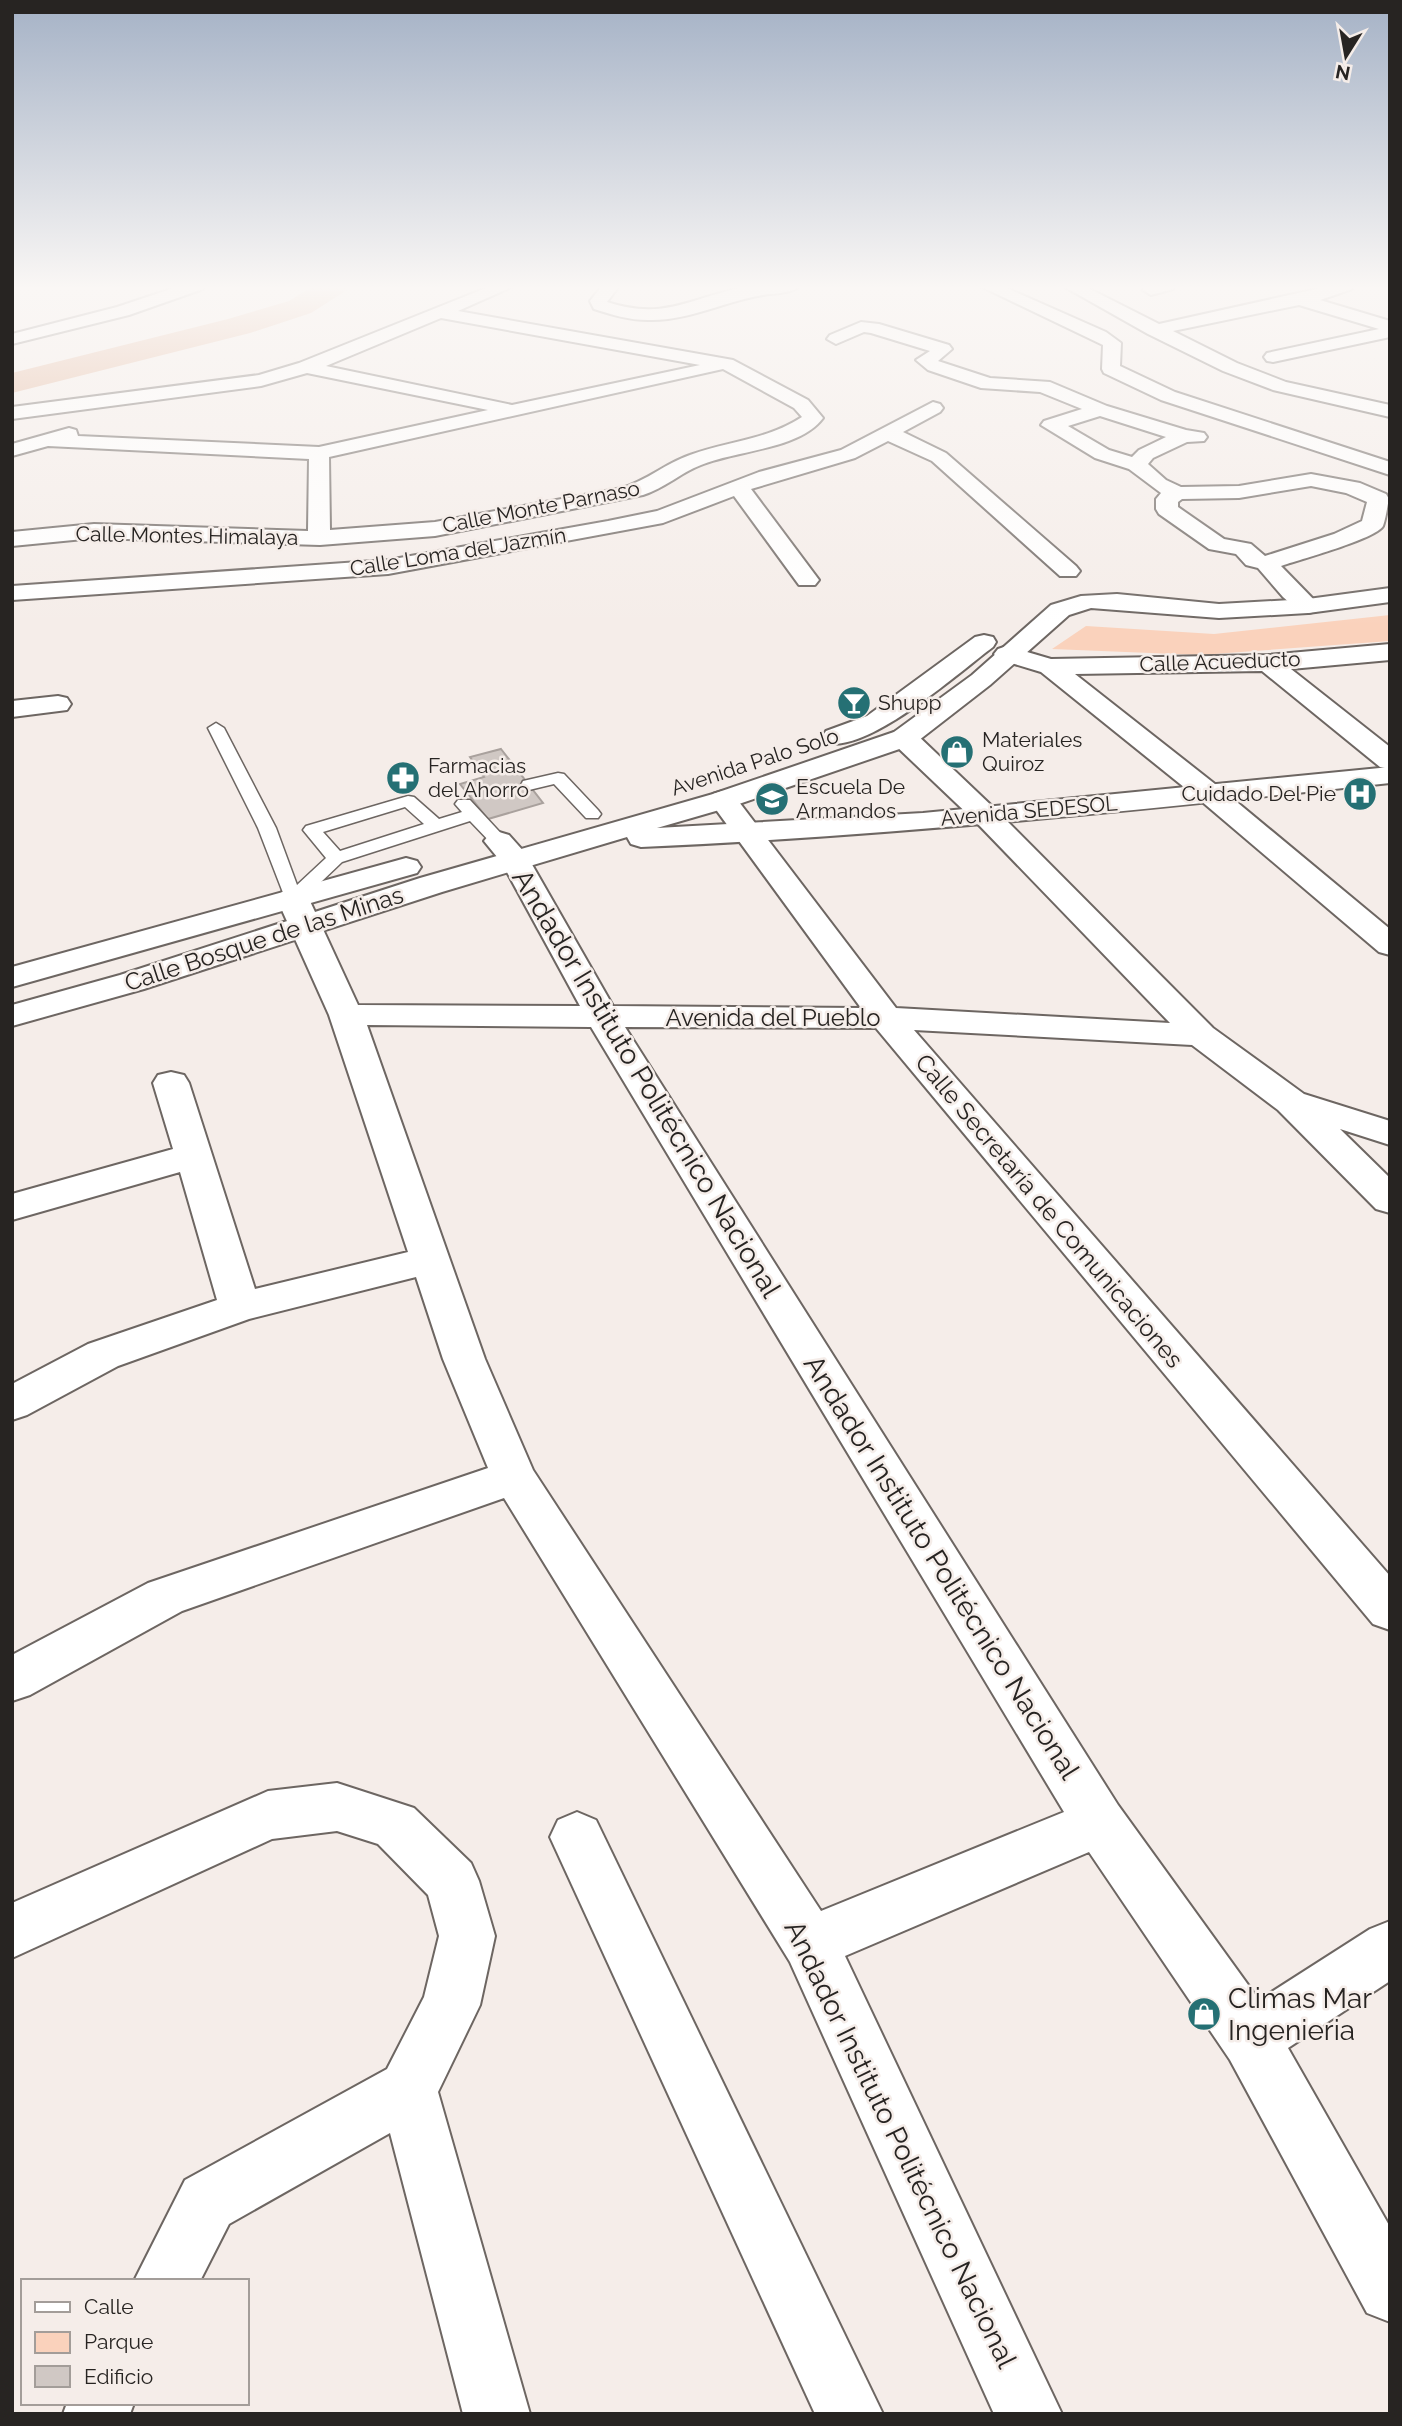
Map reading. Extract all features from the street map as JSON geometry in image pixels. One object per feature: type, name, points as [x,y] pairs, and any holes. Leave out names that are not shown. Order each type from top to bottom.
[{"type":"street","points":[[12,413],[121,399]]},
{"type":"street","points":[[160,413],[198,404],[206,399]]},
{"type":"street","points":[[460,399],[517,411]]},
{"type":"street","points":[[44,440],[319,453],[570,399]]},
{"type":"street","name":"Calle Monte Parnaso","points":[[320,538],[435,528],[625,494],[651,486],[676,468],[699,458],[748,448],[800,428],[813,418],[801,404],[792,399]]},
{"type":"street","points":[[1074,399],[1184,436],[1220,437]]},
{"type":"street","points":[[1178,399],[1386,464]]},
{"type":"street","points":[[1338,399],[1390,411]]},
{"type":"street","name":"Calle Loma del Jazmín","points":[[12,593],[388,567],[663,516],[738,486],[848,454],[933,408]]},
{"type":"street","points":[[1100,410],[1051,425],[1102,454],[1136,465],[1159,484],[1177,493],[1239,492],[1311,480],[1352,488],[1378,499],[1372,525],[1342,538],[1266,562],[1254,560],[1242,549],[1217,544],[1167,509],[1167,499],[1177,493]]},
{"type":"street","points":[[12,450],[108,425]]},
{"type":"street","points":[[888,433],[939,457],[1068,571]]},
{"type":"street","points":[[1136,465],[1146,454],[1184,436]]},
{"type":"street","points":[[319,453],[317,511],[320,538]]},
{"type":"street","points":[[1292,465],[1311,480]]},
{"type":"street","points":[[738,486],[807,580]]},
{"type":"street","name":"Calle Montes Himalaya","points":[[12,539],[94,531],[320,538]]},
{"type":"street","points":[[1242,549],[1250,545],[1275,542],[1342,538]]},
{"type":"street","points":[[1266,562],[1299,599]]},
{"type":"street","name":"Avenida Palo Solo","points":[[587,827],[723,800],[904,738],[981,680],[1007,654],[1060,610],[1089,601],[1117,601],[1219,611],[1299,599],[1390,577]]},
{"type":"street","name":"Avenida Palo Solo","points":[[587,827],[876,722],[957,665],[1052,590],[1078,587],[1299,599],[1390,595]]},
{"type":"street","name":"Calle Acueducto","points":[[1050,667],[1268,663],[1390,652]]},
{"type":"street","points":[[1007,654],[1050,667],[1210,794],[1390,946]]},
{"type":"street","points":[[1268,663],[1390,761]]},
{"type":"street","points":[[12,709],[58,704]]},
{"type":"street","points":[[904,738],[986,816],[1201,1035],[1291,1102],[1390,1200]]},
{"type":"street","name":"Avenida SEDESOL","points":[[490,829],[587,827],[751,834],[986,816],[1390,775]]},
{"type":"street","name":"Calle Secretaría de Comunicaciones","points":[[723,800],[886,1018],[1390,1610]]},
{"type":"street","name":"Calle Bosque de las Minas","points":[[12,1016],[300,913],[490,829]]},
{"type":"street","name":"Andador Instituto Politécnico Nacional","points":[[490,829],[603,1018],[1099,1822],[1251,2039],[1390,2290]]},
{"type":"street","name":"Calle Bosque de las Minas","points":[[12,977],[300,913]]},
{"type":"street","name":"Andador Instituto Politécnico Nacional","points":[[300,913],[346,1015],[464,1359],[514,1478],[810,1943],[1030,2414]]},
{"type":"street","name":"Avenida del Pueblo","points":[[346,1015],[886,1018],[1201,1035]]},
{"type":"street","points":[[171,1083],[240,1307]]},
{"type":"street","points":[[1291,1102],[1390,1133]]},
{"type":"street","points":[[12,1207],[193,1156]]},
{"type":"street","points":[[12,1404],[103,1355],[240,1307],[430,1260]]},
{"type":"street","points":[[12,1680],[165,1597],[514,1478]]},
{"type":"street","points":[[12,1931],[268,1815],[337,1807],[395,1825],[453,1881],[467,1936],[451,2005],[408,2090],[207,2202],[167,2279]]},
{"type":"street","points":[[810,1943],[1099,1822]]},
{"type":"street","points":[[577,1836],[850,2414]]},
{"type":"street","points":[[1251,2039],[1390,1948]]},
{"type":"street","points":[[408,2090],[497,2414]]},
{"type":"lane","points":[[216,728],[267,828],[300,913]]},
{"type":"lane","points":[[529,785],[558,778],[587,827]]},
{"type":"lane","points":[[336,858],[312,830],[408,801],[436,826]]},
{"type":"lane","points":[[300,913],[336,858],[436,826],[490,829]]},
{"type":"green space","points":[[1390,615],[1390,641],[1200,655],[1052,649],[1086,626],[1214,634]]},
{"type":"building","points":[[501,749],[543,803],[488,819],[460,784],[484,777],[470,757]]},
{"type":"place","name":"Shupp","points":[[854,703]]},
{"type":"place","name":"Materiales Quiroz","points":[[957,752]]},
{"type":"place","name":"Farmacias del Ahorro","points":[[403,778]]},
{"type":"place","name":"Cuidado Del Pie","points":[[1360,794]]},
{"type":"place","name":"Escuela De Armandos","points":[[772,799]]},
{"type":"place","name":"Climas Mar Ingenieria","points":[[1204,2014]]}]
